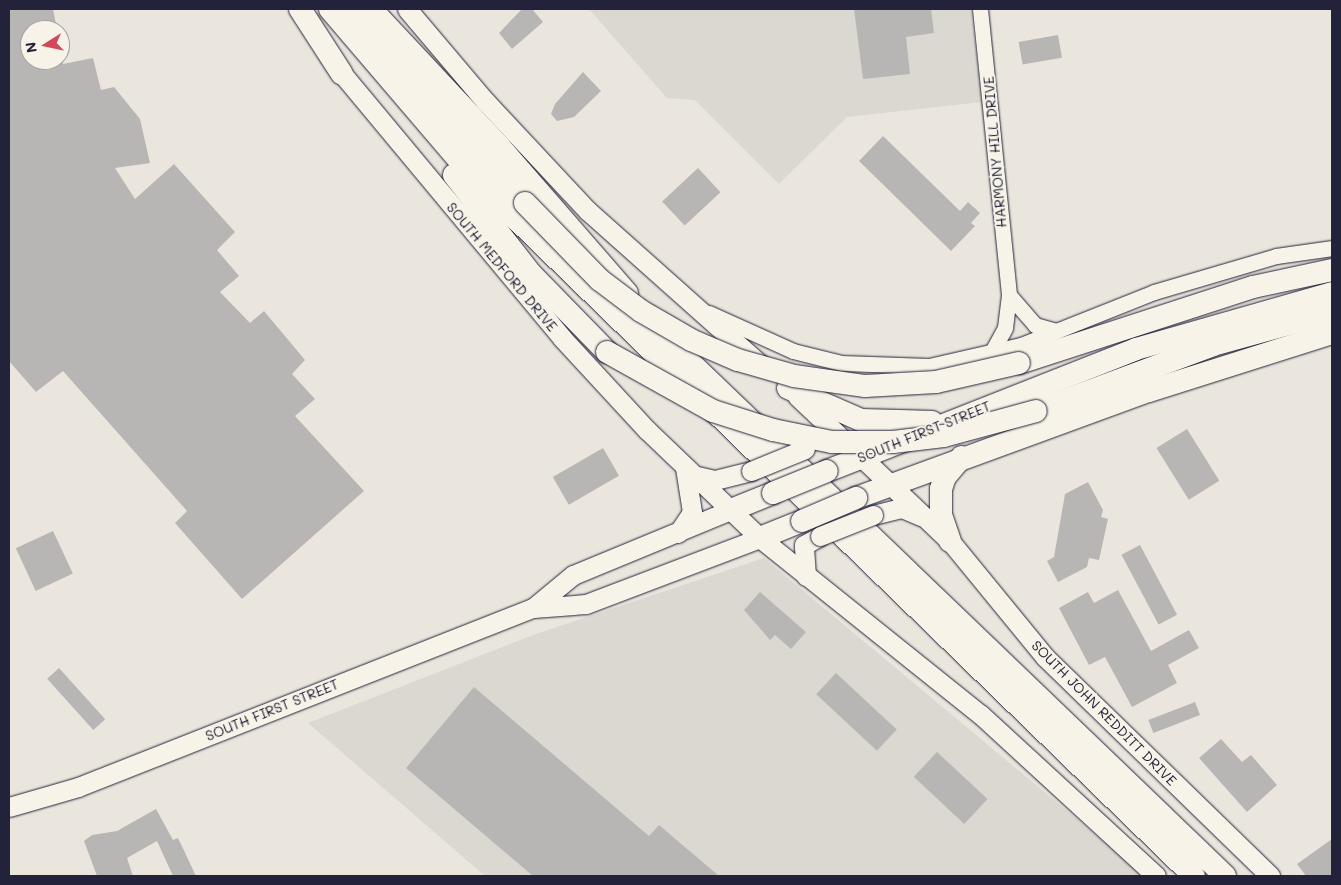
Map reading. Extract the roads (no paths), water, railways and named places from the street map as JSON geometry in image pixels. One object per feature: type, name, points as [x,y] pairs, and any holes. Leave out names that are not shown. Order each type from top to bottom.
[{"type":"highway","points":[[300,9],[342,74]]},
{"type":"highway","points":[[330,9],[372,61],[531,274],[607,352],[713,411],[773,430],[832,442],[893,442],[944,436],[1036,410],[1213,345],[1332,312]]},
{"type":"highway","points":[[352,9],[525,203],[600,280],[641,311],[738,360],[810,379],[865,386],[936,382],[1019,363],[1253,287],[1332,270]]},
{"type":"highway","points":[[371,9],[499,146],[678,352],[1225,876]]},
{"type":"highway","points":[[372,61],[475,179],[1194,876]]},
{"type":"highway","name":"SOUTH FIRST STREET","points":[[731,510],[1136,349],[1332,293]]},
{"type":"highway","name":"SOUTH FIRST STREET","points":[[760,538],[891,483],[963,456],[1268,351],[1332,333]]},
{"type":"highway","points":[[788,388],[861,420],[908,424],[955,420]]},
{"type":"highway","points":[[950,541],[942,515],[942,489],[945,477],[963,456]]},
{"type":"main road","name":"SOUTH MEDFORD DRIVE","points":[[288,9],[562,338],[688,471],[731,510]]},
{"type":"main road","points":[[407,9],[485,101],[588,211],[684,300],[788,388],[863,456]]},
{"type":"main road","points":[[677,534],[692,512],[688,471],[715,480],[751,472],[814,443],[826,422]]},
{"type":"main road","name":"SOUTH JOHN REDDITT DRIVE","points":[[863,456],[950,541],[1045,657],[1270,876]]},
{"type":"main road","points":[[806,576],[804,545],[820,536],[873,515],[902,508],[925,518]]},
{"type":"main road","points":[[731,510],[760,538],[806,576],[980,714],[1156,876]]},
{"type":"main road","name":"SOUTH FIRST STREET","points":[[533,608],[573,576],[731,510]]},
{"type":"main road","name":"SOUTH FIRST STREET","points":[[9,807],[152,757],[533,608],[586,604],[760,538]]},
{"type":"street","name":"HARMONY HILL DRIVE","points":[[980,9],[1009,296],[1005,328],[991,353]]},
{"type":"street","points":[[684,300],[794,351],[841,363],[929,366],[991,353],[1056,331],[1154,292],[1276,256],[1332,248]]},
{"type":"street","points":[[1009,296],[1035,325],[1056,331]]},
{"type":"street","name":"SOUTH FIRST STREET","points":[[1268,351],[1332,341]]}]
